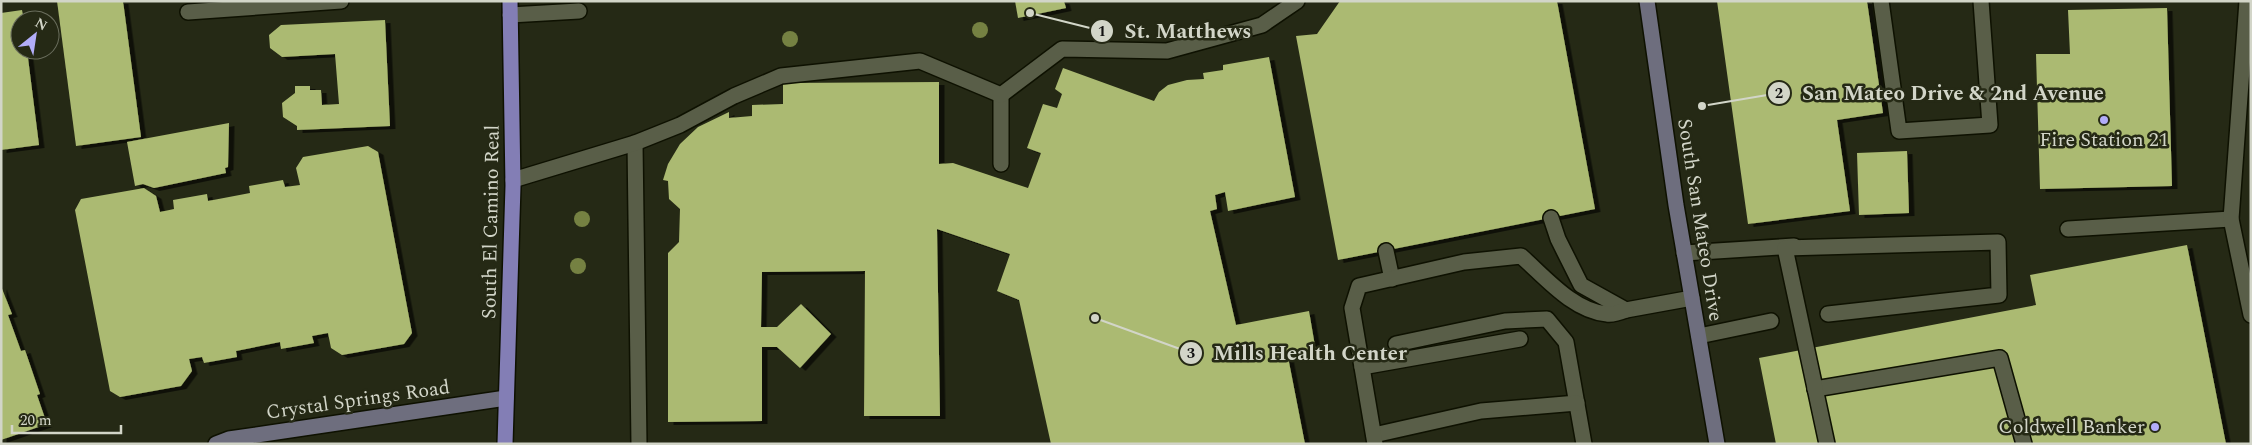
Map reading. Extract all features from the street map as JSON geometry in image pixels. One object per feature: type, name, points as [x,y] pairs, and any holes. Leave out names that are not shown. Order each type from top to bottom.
[{"type":"main road","name":"South San Mateo Drive","points":[[1648,1],[1665,137],[1717,444]]},
{"type":"main road","name":"South El Camino Real","points":[[504,444],[513,180],[510,8]]},
{"type":"main road","name":"Crystal Springs Road","points":[[216,444],[229,439],[506,398]]},
{"type":"street","points":[[188,12],[341,1]]},
{"type":"street","points":[[1001,95],[1062,49],[1167,50],[1262,25],[1297,1]]},
{"type":"street","points":[[1881,1],[1899,131],[1990,125],[1981,1]]},
{"type":"street","points":[[2247,1],[2231,220],[2251,315]]},
{"type":"street","points":[[510,8],[579,11]]},
{"type":"street","points":[[513,180],[634,143],[680,125],[734,96],[781,76],[920,61],[1001,95]]},
{"type":"street","points":[[1001,95],[1001,164]]},
{"type":"street","points":[[634,143],[639,444]]},
{"type":"street","points":[[1551,218],[1558,239],[1581,285],[1626,310]]},
{"type":"street","points":[[2068,229],[2231,220]]},
{"type":"street","points":[[1684,253],[1952,236]]},
{"type":"street","points":[[1827,444],[1785,248],[1998,242],[1999,295],[1828,314]]},
{"type":"street","points":[[1386,251],[1392,279]]},
{"type":"street","points":[[1577,403],[1481,411],[1375,440],[1352,308],[1359,286],[1464,262],[1521,256],[1552,285],[1582,306],[1608,314],[1692,298]]},
{"type":"street","points":[[1396,344],[1506,320],[1547,319],[1566,342],[1584,444]]},
{"type":"street","points":[[1699,336],[1771,321]]},
{"type":"street","points":[[1362,367],[1520,339]]},
{"type":"street","points":[[1816,389],[2000,358],[2024,444]]},
{"type":"building","points":[[57,1],[123,1],[141,137],[76,146],[60,24],[60,10],[58,10]]},
{"type":"building","points":[[1015,1],[1064,1],[1066,8],[1018,18]]},
{"type":"building","points":[[1340,1],[1557,1],[1595,209],[1338,260],[1296,36],[1317,34]]},
{"type":"building","points":[[1717,1],[1867,1],[1883,113],[1837,120],[1850,211],[1748,224]]},
{"type":"building","name":"Fire Station 21","points":[[2167,8],[2172,186],[2040,189],[2036,54],[2070,54],[2068,10]]},
{"type":"building","points":[[10,12],[10,60],[28,60],[39,145],[1,150],[1,13]]},
{"type":"building","points":[[385,20],[390,126],[297,130],[297,126],[283,117],[282,103],[295,93],[295,86],[310,86],[310,90],[321,90],[322,105],[339,104],[335,54],[282,57],[270,48],[269,35],[281,25]]},
{"type":"building","points":[[1269,57],[1295,197],[1228,211],[1225,192],[1215,195],[1217,209],[1210,211],[1236,325],[1309,311],[1316,352],[1288,357],[1305,444],[1051,444],[1019,300],[997,291],[1010,254],[937,229],[940,416],[864,416],[865,271],[762,272],[761,327],[777,327],[801,304],[831,334],[800,368],[777,347],[762,347],[762,421],[668,422],[668,253],[679,242],[680,209],[669,199],[668,181],[663,180],[668,164],[680,144],[698,127],[729,112],[729,118],[752,116],[752,105],[783,104],[783,83],[939,82],[939,164],[953,163],[1028,188],[1041,153],[1027,148],[1043,104],[1057,108],[1062,94],[1055,89],[1063,68],[1154,101],[1159,92],[1168,85],[1187,80],[1204,79],[1203,73],[1223,70],[1223,65]]},
{"type":"building","points":[[229,123],[228,167],[225,168],[226,173],[154,188],[143,184],[135,186],[127,142]]},
{"type":"building","points":[[368,146],[378,152],[412,333],[404,344],[342,355],[331,348],[328,333],[312,336],[314,343],[281,349],[280,342],[236,351],[237,357],[204,363],[202,357],[189,359],[192,371],[181,386],[120,397],[110,391],[75,210],[81,199],[144,188],[156,196],[160,212],[174,209],[173,200],[207,194],[208,201],[250,193],[249,186],[283,180],[285,187],[300,185],[296,168],[303,157]]},
{"type":"building","points":[[1907,151],[1909,213],[1859,215],[1857,153]]},
{"type":"building","points":[[2187,245],[2226,444],[1776,444],[1759,358],[2036,305],[2030,275]]},
{"type":"building","points":[[1,286],[12,314],[8,315],[21,351],[25,350],[40,394],[37,395],[47,424],[1,440]]},
{"type":"place","name":"St. Matthews","points":[[1030,13]]},
{"type":"place","name":"San Mateo Drive & 2nd Avenue","points":[[1702,106]]},
{"type":"place","name":"Fire Station 21","points":[[2104,120]]},
{"type":"place","name":"Mills Health Center","points":[[1095,318]]},
{"type":"place","name":"Coldwell Banker","points":[[2155,427]]}]
